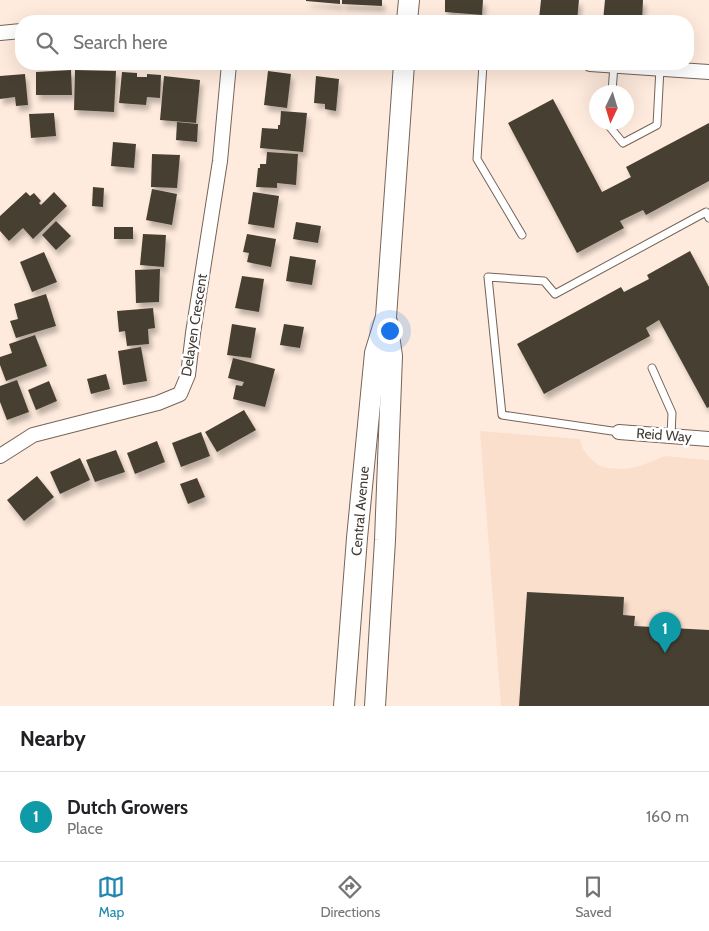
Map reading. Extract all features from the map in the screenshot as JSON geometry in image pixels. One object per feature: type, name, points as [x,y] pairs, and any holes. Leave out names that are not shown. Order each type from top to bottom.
[{"type":"main road","points":[[408,15],[409,0]]},
{"type":"main road","name":"Central Avenue","points":[[375,706],[385,540],[392,356],[386,317],[404,70]]},
{"type":"main road","name":"Central Avenue","points":[[344,706],[357,538],[375,352],[386,317]]},
{"type":"street","points":[[0,33],[15,32]]},
{"type":"street","name":"Delayen Crescent","points":[[0,456],[33,435],[158,403],[180,394],[188,375],[220,161],[228,70]]},
{"type":"street","points":[[684,70],[709,72]]},
{"type":"street","name":"Reid Way","points":[[619,432],[709,439]]},
{"type":"lane","points":[[483,70],[478,159],[522,235]]},
{"type":"lane","points":[[613,85],[614,70]]},
{"type":"lane","points":[[612,130],[623,144],[657,125],[660,70]]},
{"type":"lane","points":[[619,432],[502,415],[488,277],[544,281],[555,294],[706,212],[709,218]]},
{"type":"lane","points":[[652,368],[672,413],[671,436]]},
{"type":"shaded area","points":[[480,431],[580,439],[583,449],[588,456],[598,465],[607,468],[624,469],[640,466],[665,456],[709,460],[709,706],[501,706]]},
{"type":"building","points":[[340,0],[340,4],[306,1]]},
{"type":"building","points":[[342,0],[382,0],[382,6],[342,4]]},
{"type":"building","points":[[445,0],[483,0],[482,15],[445,12]]},
{"type":"building","points":[[541,0],[579,0],[578,15],[539,15]]},
{"type":"building","points":[[605,0],[643,0],[642,15],[604,15]]},
{"type":"building","points":[[71,70],[72,95],[36,95],[36,72]]},
{"type":"building","points":[[75,70],[116,71],[114,112],[74,110]]},
{"type":"building","points":[[268,71],[291,74],[287,108],[264,105]]},
{"type":"building","points":[[122,72],[137,73],[137,77],[147,77],[147,74],[161,75],[160,98],[147,97],[146,105],[119,103]]},
{"type":"building","points":[[25,74],[28,105],[16,106],[15,97],[0,99],[0,76]]},
{"type":"building","points":[[164,76],[200,80],[196,123],[160,120]]},
{"type":"building","points":[[316,76],[339,79],[336,111],[325,109],[325,104],[314,103]]},
{"type":"building","points":[[553,99],[602,192],[631,177],[626,167],[709,123],[709,181],[646,215],[643,210],[620,221],[624,228],[577,253],[508,123]]},
{"type":"building","points":[[281,111],[307,113],[303,152],[260,148],[262,128],[278,129]]},
{"type":"building","points":[[54,113],[56,136],[31,138],[29,114]]},
{"type":"building","points":[[177,122],[198,124],[197,142],[176,140]]},
{"type":"building","points":[[113,142],[136,144],[134,168],[111,166]]},
{"type":"building","points":[[267,152],[298,154],[296,185],[277,183],[277,188],[256,187],[258,168],[260,168],[260,164],[266,164]]},
{"type":"building","points":[[152,154],[180,155],[177,188],[151,187]]},
{"type":"building","points":[[93,187],[104,188],[103,207],[92,206]]},
{"type":"building","points":[[152,189],[177,194],[172,225],[146,220]]},
{"type":"building","points":[[26,192],[30,196],[34,193],[41,201],[39,203],[41,205],[54,192],[67,206],[33,239],[23,228],[9,241],[0,231],[0,216]]},
{"type":"building","points":[[253,192],[279,196],[274,228],[248,224]]},
{"type":"building","points":[[56,221],[71,236],[56,250],[42,235]]},
{"type":"building","points":[[296,222],[321,226],[318,243],[293,239]]},
{"type":"building","points":[[114,227],[133,227],[133,239],[114,239]]},
{"type":"building","points":[[143,234],[166,235],[164,267],[140,265]]},
{"type":"building","points":[[247,234],[276,239],[271,267],[247,262],[249,253],[243,252]]},
{"type":"building","points":[[690,251],[709,287],[709,407],[707,408],[659,320],[646,328],[650,336],[544,394],[517,344],[621,287],[624,292],[649,279],[647,275]]},
{"type":"building","points":[[44,252],[57,282],[32,292],[20,262]]},
{"type":"building","points":[[290,256],[316,260],[312,285],[286,281]]},
{"type":"building","points":[[160,269],[159,302],[136,303],[135,270]]},
{"type":"building","points":[[242,276],[264,279],[259,312],[235,308]]},
{"type":"building","points":[[46,294],[56,326],[16,338],[10,321],[18,319],[14,304]]},
{"type":"building","points":[[153,308],[155,328],[148,329],[149,344],[127,346],[125,331],[119,332],[117,311]]},
{"type":"building","points":[[232,324],[256,328],[251,358],[227,355]]},
{"type":"building","points":[[284,324],[304,327],[300,348],[280,345]]},
{"type":"building","points":[[35,335],[47,366],[6,381],[0,365],[0,357],[12,353],[9,344]]},
{"type":"building","points":[[141,347],[147,381],[123,385],[118,351]]},
{"type":"building","points":[[233,358],[275,369],[265,407],[233,399],[236,385],[242,386],[244,382],[228,378]]},
{"type":"building","points":[[106,374],[110,389],[91,394],[87,379]]},
{"type":"building","points":[[17,380],[29,412],[7,420],[0,402],[0,386]]},
{"type":"building","points":[[49,381],[57,401],[36,410],[28,390]]},
{"type":"building","points":[[244,410],[256,430],[217,452],[205,432]]},
{"type":"building","points":[[201,432],[210,456],[181,467],[172,443]]},
{"type":"building","points":[[157,441],[165,462],[135,474],[127,453]]},
{"type":"building","points":[[116,450],[125,472],[95,482],[86,460]]},
{"type":"building","points":[[80,458],[90,480],[60,494],[50,472]]},
{"type":"building","points":[[37,476],[54,497],[24,521],[7,500]]},
{"type":"building","points":[[197,478],[205,497],[188,504],[180,484]]},
{"type":"building","points":[[527,592],[624,597],[623,615],[635,616],[634,626],[709,630],[709,706],[519,706]]},
{"type":"place","name":"Dutch Growers","points":[[665,653]]}]
